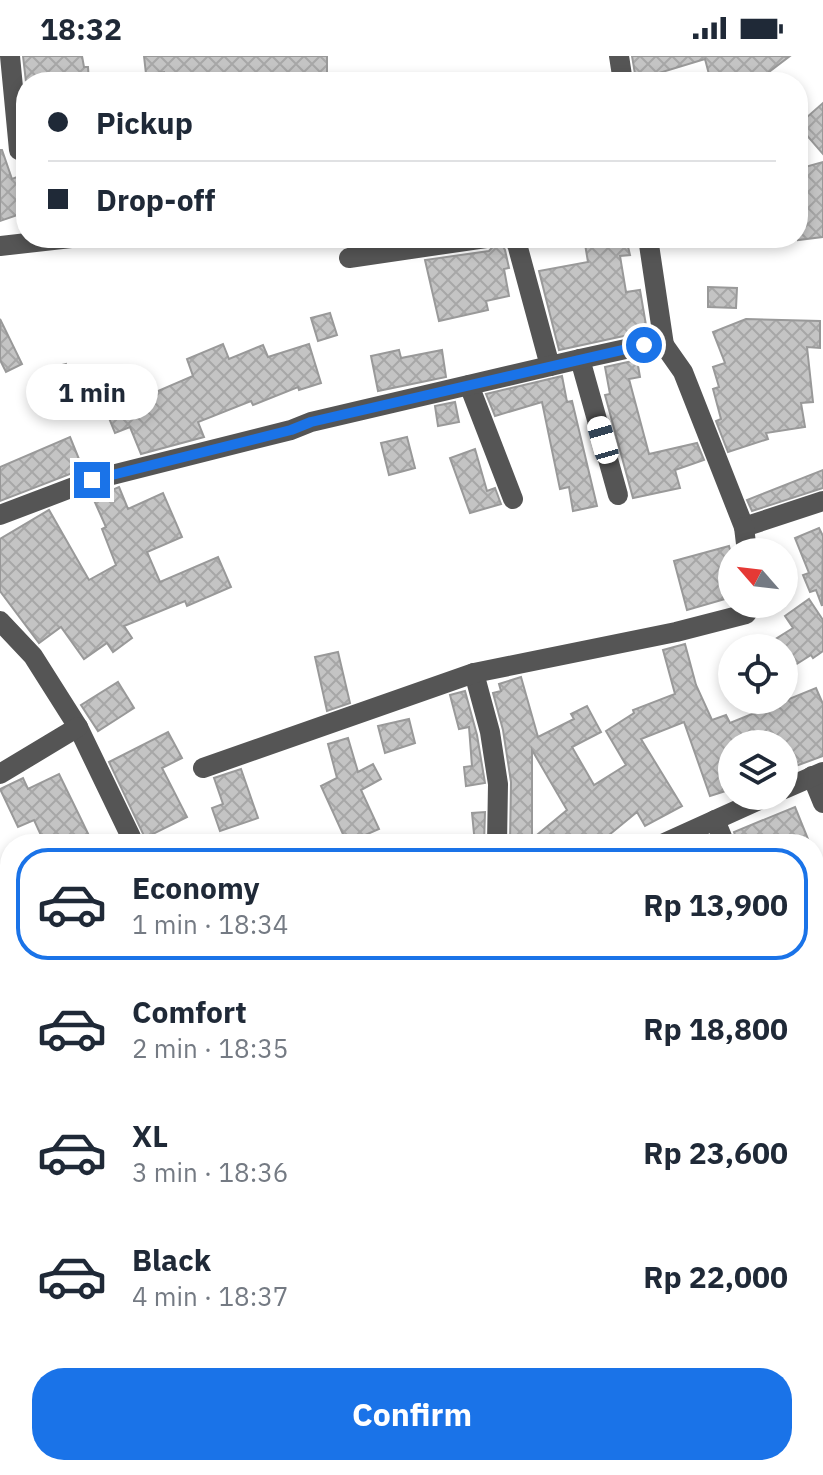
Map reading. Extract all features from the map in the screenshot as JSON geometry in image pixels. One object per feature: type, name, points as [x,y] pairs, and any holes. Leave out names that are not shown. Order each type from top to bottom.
[{"type":"street","points":[[10,56],[15,154]]},
{"type":"street","points":[[349,258],[418,248]]},
{"type":"street","points":[[518,248],[550,366]]},
{"type":"street","points":[[649,248],[664,345],[683,372],[744,527],[745,538]]},
{"type":"street","points":[[0,515],[92,480],[291,430],[311,422],[644,345],[664,345]]},
{"type":"street","points":[[580,359],[618,495]]},
{"type":"street","points":[[469,385],[513,499]]},
{"type":"street","points":[[744,527],[823,501]]},
{"type":"street","points":[[203,768],[474,673],[730,618]]},
{"type":"street","points":[[0,621],[33,656],[78,727],[130,834]]},
{"type":"street","points":[[474,673],[490,732],[498,784],[497,834]]},
{"type":"street","points":[[0,774],[78,727]]},
{"type":"street","points":[[798,783],[817,774],[823,803]]},
{"type":"street","points":[[684,834],[737,810]]},
{"type":"street","points":[[715,820],[721,834]]},
{"type":"building","points":[[23,56],[82,56],[88,72],[25,72]]},
{"type":"building","points":[[144,56],[327,56],[327,72],[146,72]]},
{"type":"building","points":[[632,56],[790,56],[769,72],[708,72],[705,59],[662,72],[635,72]]},
{"type":"building","points":[[823,103],[823,154],[808,137],[808,116]]},
{"type":"building","points":[[2,150],[12,179],[16,177],[16,215],[0,221]]},
{"type":"building","points":[[823,162],[823,237],[808,239],[808,166]]},
{"type":"building","points":[[492,248],[505,250],[509,268],[504,269],[509,296],[486,301],[488,310],[439,321],[425,260],[489,251]]},
{"type":"building","points":[[586,248],[628,248],[630,255],[620,256],[626,292],[640,290],[647,331],[559,350],[539,271],[588,262]]},
{"type":"building","points":[[708,287],[737,288],[736,308],[708,307]]},
{"type":"building","points":[[330,313],[337,335],[318,341],[311,318]]},
{"type":"building","points":[[0,319],[22,364],[6,372],[0,360]]},
{"type":"building","points":[[746,319],[820,321],[820,348],[807,347],[813,402],[801,403],[805,427],[766,433],[768,439],[728,452],[716,421],[721,419],[713,389],[719,387],[713,367],[725,363],[713,332]]},
{"type":"building","points":[[223,344],[229,359],[263,345],[268,357],[309,344],[321,383],[299,390],[298,387],[253,405],[251,401],[198,422],[204,437],[141,454],[130,427],[115,433],[107,413],[193,376],[187,359]]},
{"type":"building","points":[[399,350],[401,358],[442,350],[446,377],[378,391],[371,356]]},
{"type":"building","points":[[637,360],[640,377],[629,379],[649,454],[697,443],[704,460],[675,470],[680,488],[633,498],[605,395],[610,394],[605,367]]},
{"type":"building","points":[[66,364],[75,401],[55,406],[49,385],[43,387],[39,371]]},
{"type":"building","points":[[562,376],[567,402],[572,401],[597,506],[573,511],[569,487],[560,489],[542,402],[495,416],[486,394]]},
{"type":"building","points":[[455,402],[459,422],[438,426],[435,406]]},
{"type":"building","points":[[70,437],[83,469],[0,501],[0,467]]},
{"type":"building","points":[[407,437],[415,468],[389,475],[381,443]]},
{"type":"building","points":[[475,449],[487,491],[495,488],[501,504],[470,513],[450,458]]},
{"type":"building","points":[[823,470],[823,488],[752,511],[747,500]]},
{"type":"building","points":[[119,487],[128,509],[163,493],[182,537],[147,552],[160,582],[218,557],[231,587],[187,606],[185,601],[124,626],[132,638],[113,652],[107,643],[84,659],[61,627],[39,643],[0,591],[0,539],[49,510],[89,580],[116,565],[102,529],[106,527],[93,498]]},
{"type":"building","points":[[819,528],[823,536],[822,606],[816,590],[810,592],[803,575],[809,573],[798,538],[795,538]]},
{"type":"building","points":[[718,549],[718,601],[687,610],[674,561]]},
{"type":"building","points":[[809,599],[823,620],[823,651],[798,663],[798,634],[783,634],[793,628],[786,618],[798,618],[798,607]]},
{"type":"building","points":[[685,644],[696,685],[712,720],[726,715],[730,723],[752,714],[798,714],[798,695],[816,688],[823,704],[823,756],[798,765],[798,730],[718,730],[718,793],[710,796],[684,722],[641,739],[682,806],[645,826],[637,812],[610,834],[538,834],[567,810],[532,750],[532,834],[510,834],[511,782],[503,730],[493,693],[501,691],[499,684],[521,677],[538,737],[574,719],[571,714],[587,706],[601,732],[572,747],[594,785],[626,765],[606,731],[634,713],[633,710],[675,694],[663,650]]},
{"type":"building","points":[[338,652],[350,703],[327,711],[315,657]]},
{"type":"building","points":[[118,682],[134,708],[98,731],[81,705]]},
{"type":"building","points":[[465,691],[485,783],[466,786],[464,767],[472,766],[469,727],[459,729],[450,695]]},
{"type":"building","points":[[409,719],[415,743],[385,753],[378,726]]},
{"type":"building","points":[[168,732],[182,758],[162,768],[187,817],[153,834],[143,834],[109,762]]},
{"type":"building","points":[[348,738],[358,772],[373,764],[381,779],[361,790],[379,829],[368,834],[343,834],[321,786],[337,778],[328,744]]},
{"type":"building","points":[[241,769],[258,818],[220,831],[212,808],[223,804],[214,778]]},
{"type":"building","points":[[59,774],[88,834],[40,834],[34,820],[18,827],[0,789],[23,778],[28,789]]},
{"type":"building","points":[[788,810],[796,810],[806,834],[735,834]]},
{"type":"building","points":[[485,812],[484,834],[474,834],[472,813]]},
{"type":"route","points":[[92,480],[291,430],[311,422],[644,345]]}]
